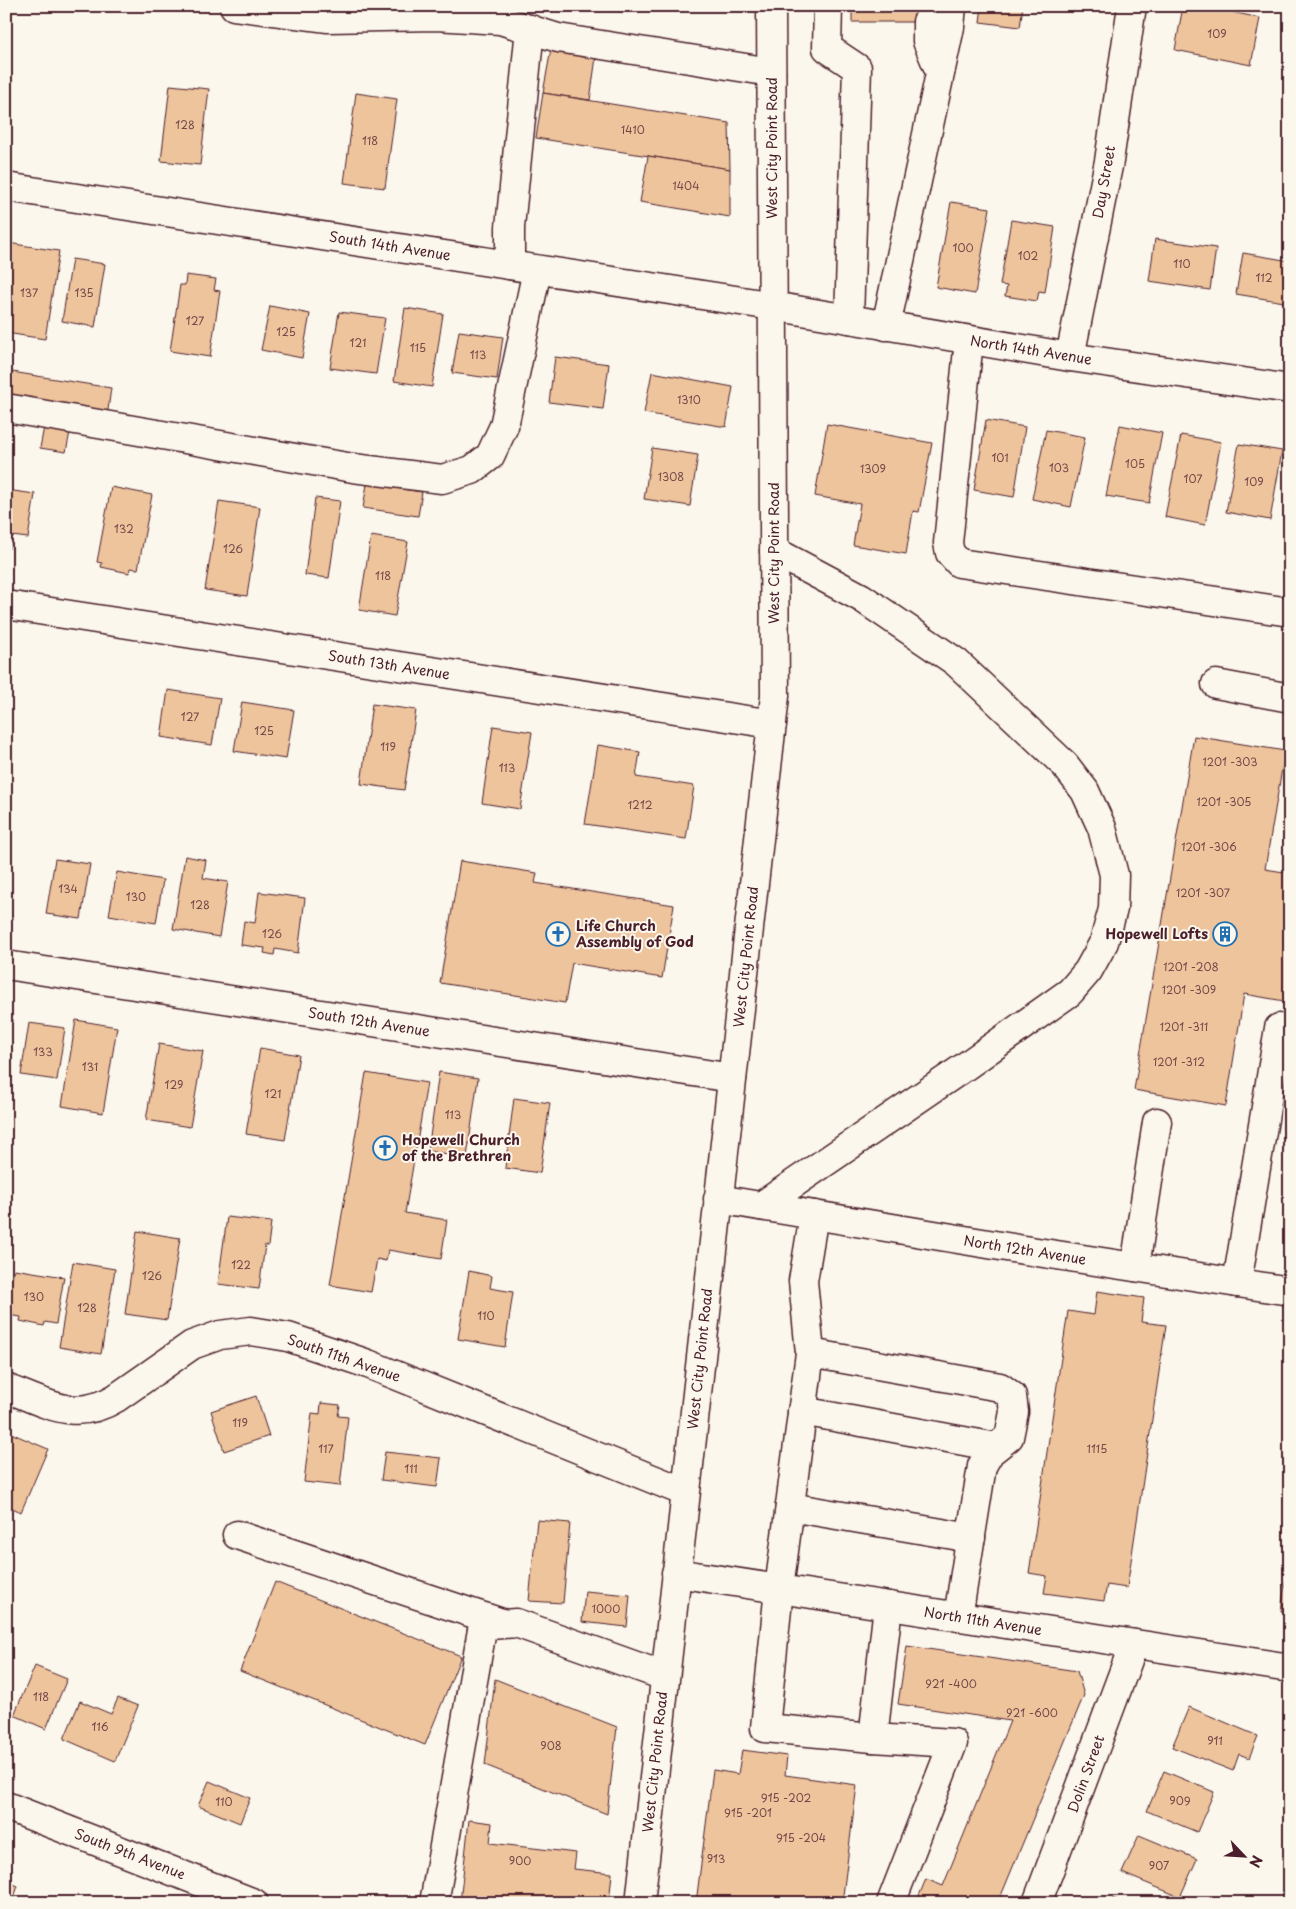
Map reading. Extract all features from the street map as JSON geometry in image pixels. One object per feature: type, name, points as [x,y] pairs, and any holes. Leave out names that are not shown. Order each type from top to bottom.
[{"type":"street","points":[[234,6],[328,18],[498,13],[530,29],[558,38],[772,72]]},
{"type":"street","name":"West City Point Road","points":[[640,1903],[775,696],[771,6]]},
{"type":"street","points":[[828,6],[826,48],[857,68],[850,320]]},
{"type":"street","points":[[886,326],[950,27],[952,6]]},
{"type":"street","name":"Day Street","points":[[1070,357],[1109,161],[1132,6]]},
{"type":"street","points":[[927,22],[927,41],[940,72]]},
{"type":"street","points":[[510,265],[510,227],[530,29]]},
{"type":"street","name":"South 14th Avenue","points":[[6,187],[773,306]]},
{"type":"street","points":[[6,408],[353,468],[442,479],[472,470],[490,456],[504,426],[537,270]]},
{"type":"street","name":"North 14th Avenue","points":[[773,306],[1070,357],[1290,389]]},
{"type":"street","points":[[969,340],[948,543],[950,553],[959,563],[1290,612]]},
{"type":"street","points":[[761,1206],[963,1068],[1070,992],[1088,971],[1104,942],[1113,909],[1114,875],[1102,828],[1085,791],[1059,758],[956,662],[862,598],[774,551]]},
{"type":"street","name":"South 13th Avenue","points":[[6,605],[772,724]]},
{"type":"street","points":[[1216,684],[1290,698]]},
{"type":"street","name":"South 12th Avenue","points":[[6,965],[732,1078]]},
{"type":"street","points":[[1237,1283],[1279,1028],[1290,1030]]},
{"type":"street","points":[[1135,1267],[1157,1122]]},
{"type":"street","name":"North 12th Avenue","points":[[718,1199],[1290,1291]]},
{"type":"street","points":[[814,1215],[803,1281],[810,1353],[779,1590],[765,1728],[953,1743],[891,1903]]},
{"type":"street","name":"South 11th Avenue","points":[[6,1388],[59,1408],[86,1411],[105,1405],[192,1345],[220,1335],[251,1331],[260,1332],[288,1337],[368,1364],[685,1492]]},
{"type":"street","points":[[810,1353],[1000,1387],[1012,1396],[1014,1412],[1009,1437],[990,1452],[982,1466],[958,1617]]},
{"type":"street","points":[[802,1411],[996,1447]]},
{"type":"street","points":[[790,1507],[971,1538]]},
{"type":"street","points":[[237,1535],[502,1623]]},
{"type":"street","name":"North 11th Avenue","points":[[676,1573],[1290,1668]]},
{"type":"street","points":[[873,1738],[888,1606]]},
{"type":"street","points":[[434,1903],[482,1630],[491,1625],[516,1623],[664,1676]]},
{"type":"street","name":"Dolin Street","points":[[1037,1903],[1134,1644]]},
{"type":"street","name":"South 9th Avenue","points":[[6,1806],[254,1903]]},
{"type":"building","points":[[585,6],[624,6],[623,12]]},
{"type":"building","points":[[852,6],[946,6],[946,22],[852,22]]},
{"type":"building","points":[[982,6],[1023,6],[1020,27],[980,22]]},
{"type":"building","points":[[1183,6],[1203,6],[1260,18],[1251,65],[1175,50]]},
{"type":"building","points":[[551,49],[596,57],[590,100],[543,93]]},
{"type":"building","points":[[170,85],[209,89],[200,165],[161,161]]},
{"type":"building","points":[[356,93],[397,99],[385,188],[344,183]]},
{"type":"building","points":[[543,93],[729,123],[730,169],[536,138]]},
{"type":"building","points":[[648,156],[730,169],[730,217],[640,202]]},
{"type":"building","points":[[951,202],[990,208],[975,294],[936,287]]},
{"type":"building","points":[[1011,220],[1055,227],[1045,292],[1039,291],[1037,301],[1005,296],[1007,286],[1000,285]]},
{"type":"building","points":[[1155,239],[1216,248],[1210,290],[1149,281]]},
{"type":"building","points":[[8,243],[59,251],[45,339],[6,333]]},
{"type":"building","points":[[1243,253],[1290,261],[1290,303],[1236,294]]},
{"type":"building","points":[[72,259],[105,264],[95,327],[62,321]]},
{"type":"building","points":[[186,275],[216,279],[214,290],[220,291],[210,357],[170,351],[180,285],[185,285]]},
{"type":"building","points":[[270,306],[310,314],[302,358],[261,350]]},
{"type":"building","points":[[405,308],[443,314],[432,387],[394,381]]},
{"type":"building","points":[[339,312],[385,318],[376,374],[330,368]]},
{"type":"building","points":[[459,331],[503,337],[497,379],[452,373]]},
{"type":"building","points":[[555,357],[609,364],[603,409],[549,402]]},
{"type":"building","points":[[6,371],[111,388],[107,417],[6,401]]},
{"type":"building","points":[[652,372],[733,387],[726,427],[644,413]]},
{"type":"building","points":[[986,420],[1025,427],[1014,497],[974,490]]},
{"type":"building","points":[[827,424],[932,443],[919,512],[913,511],[906,554],[853,545],[860,504],[815,496]]},
{"type":"building","points":[[1120,425],[1162,433],[1149,503],[1106,496]]},
{"type":"building","points":[[44,427],[70,432],[66,452],[40,448]]},
{"type":"building","points":[[1046,430],[1085,437],[1071,507],[1032,499]]},
{"type":"building","points":[[1181,435],[1221,442],[1205,525],[1165,517]]},
{"type":"building","points":[[1239,444],[1282,451],[1270,520],[1226,512]]},
{"type":"building","points":[[652,448],[698,455],[690,506],[644,499]]},
{"type":"building","points":[[367,484],[422,492],[418,516],[363,508]]},
{"type":"building","points":[[111,487],[152,495],[138,569],[130,568],[129,573],[101,567],[102,563],[97,562]]},
{"type":"building","points":[[6,490],[35,494],[28,538],[12,536],[9,549],[6,549]]},
{"type":"building","points":[[315,498],[340,501],[329,578],[305,575]]},
{"type":"building","points":[[1290,498],[1290,523],[1286,522]]},
{"type":"building","points":[[219,501],[260,507],[247,596],[205,590]]},
{"type":"building","points":[[371,536],[408,542],[395,616],[359,610]]},
{"type":"building","points":[[168,690],[220,698],[212,745],[161,737]]},
{"type":"building","points":[[242,702],[294,710],[286,759],[234,751]]},
{"type":"building","points":[[372,704],[416,710],[404,790],[361,784]]},
{"type":"building","points":[[493,726],[532,732],[520,809],[482,803]]},
{"type":"building","name":"Hopewell Lofts","points":[[1194,736],[1285,751],[1265,869],[1290,873],[1290,1002],[1244,994],[1226,1106],[1134,1090]]},
{"type":"building","points":[[598,745],[640,752],[636,777],[694,786],[686,839],[585,824]]},
{"type":"building","points":[[185,856],[206,860],[203,878],[228,882],[219,937],[173,929]]},
{"type":"building","points":[[55,859],[90,864],[81,919],[46,914]]},
{"type":"building","name":"Life Church Assembly of God","points":[[460,861],[537,873],[535,883],[674,905],[662,978],[572,963],[565,1003],[440,983]]},
{"type":"building","points":[[117,872],[163,880],[156,923],[109,915]]},
{"type":"building","points":[[259,892],[305,898],[298,953],[275,949],[274,955],[264,953],[265,948],[241,945],[244,921],[255,923]]},
{"type":"building","points":[[76,1020],[117,1027],[103,1113],[62,1106]]},
{"type":"building","points":[[29,1023],[65,1028],[57,1080],[21,1075]]},
{"type":"building","points":[[159,1044],[203,1051],[190,1127],[146,1120]]},
{"type":"building","points":[[260,1048],[299,1055],[285,1140],[246,1134]]},
{"type":"building","points":[[439,1072],[478,1078],[467,1157],[428,1151]]},
{"type":"building","name":"Hopewell Church of the Brethren","points":[[366,1073],[427,1083],[405,1213],[447,1220],[441,1259],[388,1250],[386,1261],[377,1259],[371,1292],[330,1285]]},
{"type":"building","points":[[514,1098],[550,1103],[540,1173],[505,1168]]},
{"type":"building","points":[[227,1217],[271,1222],[268,1246],[265,1245],[259,1289],[218,1284]]},
{"type":"building","points":[[137,1231],[180,1238],[167,1320],[125,1314]]},
{"type":"building","points":[[73,1262],[115,1269],[101,1354],[59,1347]]},
{"type":"building","points":[[14,1269],[64,1277],[56,1324],[45,1322],[44,1326],[20,1321],[21,1317],[6,1315],[6,1277],[12,1278]]},
{"type":"building","points":[[469,1271],[492,1276],[490,1288],[513,1292],[505,1347],[458,1339]]},
{"type":"building","points":[[1097,1291],[1144,1298],[1141,1322],[1166,1325],[1127,1588],[1107,1585],[1104,1601],[1044,1593],[1047,1576],[1029,1573],[1068,1311],[1094,1315]]},
{"type":"building","points":[[256,1396],[269,1436],[224,1451],[211,1411]]},
{"type":"building","points":[[321,1403],[340,1405],[338,1416],[348,1417],[340,1486],[304,1482],[312,1413],[320,1414]]},
{"type":"building","points":[[6,1431],[48,1449],[21,1512],[6,1505]]},
{"type":"building","points":[[385,1452],[441,1458],[437,1487],[381,1480]]},
{"type":"building","points":[[537,1520],[570,1523],[563,1603],[529,1601]]},
{"type":"building","points":[[1290,1552],[1290,1612],[1281,1611]]},
{"type":"building","points":[[275,1582],[461,1656],[425,1745],[240,1671]]},
{"type":"building","points":[[585,1591],[630,1595],[627,1627],[582,1622]]},
{"type":"building","points":[[907,1646],[1077,1671],[1084,1695],[998,1903],[916,1903],[926,1879],[943,1886],[1010,1721],[898,1704]]},
{"type":"building","points":[[35,1666],[67,1679],[46,1729],[14,1715]]},
{"type":"building","points":[[495,1679],[617,1727],[607,1814],[485,1765]]},
{"type":"building","points":[[118,1698],[138,1706],[115,1761],[64,1739],[80,1701],[111,1714]]},
{"type":"building","points":[[1189,1707],[1258,1736],[1249,1758],[1239,1754],[1233,1771],[1172,1747]]},
{"type":"building","points":[[742,1750],[787,1756],[785,1775],[857,1785],[842,1903],[696,1903],[713,1770],[738,1774]]},
{"type":"building","points":[[1164,1771],[1214,1792],[1197,1832],[1147,1811]]},
{"type":"building","points":[[209,1781],[250,1798],[240,1823],[198,1806]]},
{"type":"building","points":[[469,1820],[492,1823],[490,1843],[576,1853],[574,1869],[612,1873],[609,1903],[460,1903]]},
{"type":"building","points":[[1139,1835],[1197,1859],[1180,1897],[1122,1873]]},
{"type":"building","points":[[6,1881],[18,1886],[12,1903],[6,1903]]},
{"type":"building","points":[[45,1897],[61,1903],[43,1903]]},
{"type":"building","points":[[1113,1898],[1124,1903],[1111,1903]]},
{"type":"place","name":"Life Church Assembly of God","points":[[558,934]]},
{"type":"place","name":"Hopewell Lofts","points":[[1225,934]]},
{"type":"place","name":"Hopewell Church of the Brethren","points":[[385,1148]]}]
